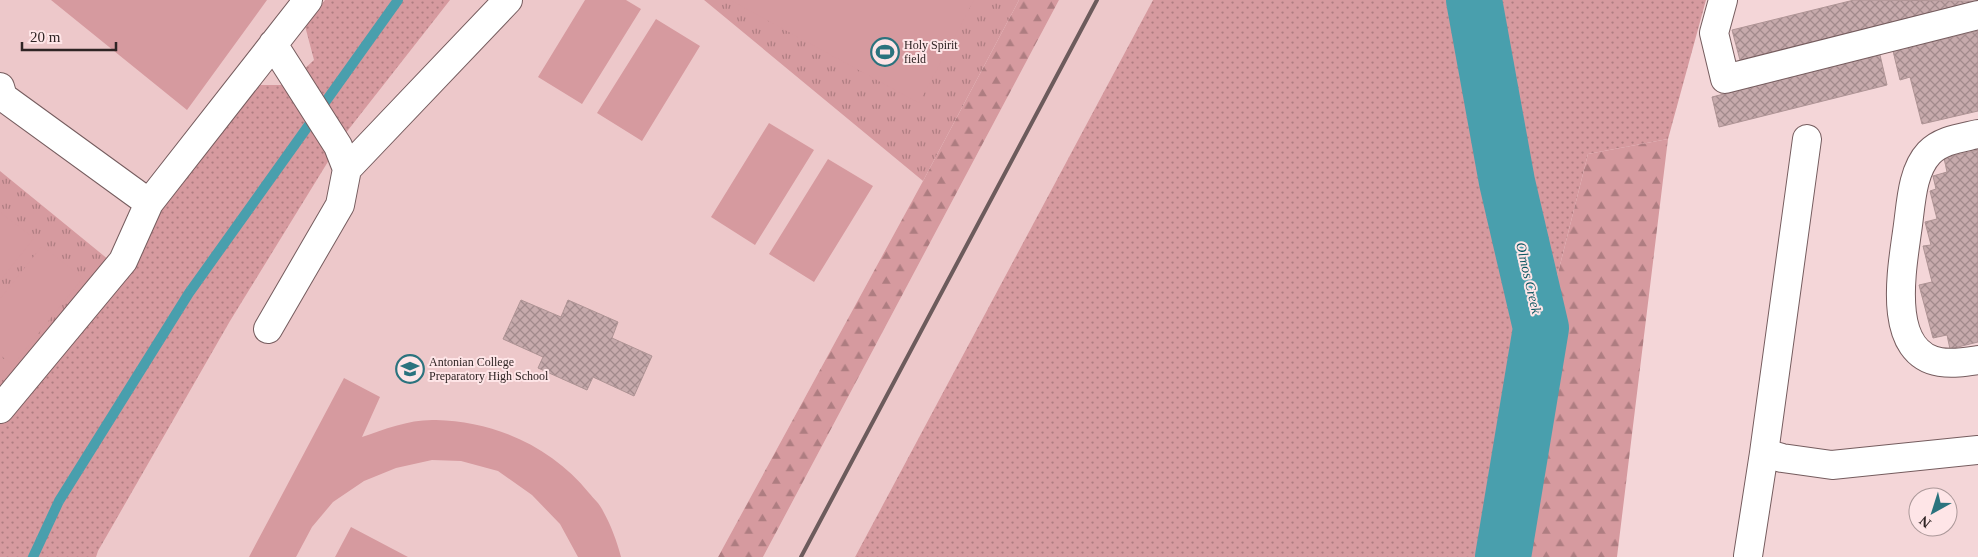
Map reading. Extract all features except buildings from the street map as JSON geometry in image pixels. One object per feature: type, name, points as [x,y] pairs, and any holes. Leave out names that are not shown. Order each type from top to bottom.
[{"type":"lane","points":[[0,409],[123,261],[149,203],[308,0]]},
{"type":"lane","points":[[343,158],[508,0]]},
{"type":"lane","points":[[1723,0],[1714,33],[1724,79],[1978,15]]},
{"type":"lane","points":[[268,329],[340,205],[343,158],[273,44]]},
{"type":"lane","points":[[0,87],[3,97],[149,203]]},
{"type":"lane","points":[[1978,134],[1938,144],[1928,153],[1921,164],[1912,194],[1900,297],[1902,318],[1909,336],[1916,348],[1926,357],[1939,362],[1957,363],[1978,360]]},
{"type":"lane","points":[[1748,556],[1808,140]]},
{"type":"lane","points":[[1764,453],[1782,458],[1832,465],[1978,450]]},
{"type":"shaded area","name":"Antonian College Preparatory High School","points":[[0,0],[704,0],[923,181],[718,557],[0,557]]},
{"type":"shaded area","points":[[1059,0],[1153,0],[855,557],[763,557]]},
{"type":"green space","points":[[51,0],[267,0],[187,110]]},
{"type":"green space","points":[[325,0],[450,0],[345,134],[230,321],[96,557],[0,557],[0,424],[132,268],[158,209],[258,85],[287,85],[314,60],[305,26]]},
{"type":"green space","points":[[585,0],[626,0],[641,9],[582,104],[538,77]]},
{"type":"green space","points":[[704,0],[1019,0],[923,181]]},
{"type":"green space","name":"Holy Spirit field","points":[[730,0],[974,0],[919,103]]},
{"type":"green space","points":[[1019,0],[1059,0],[763,557],[718,557],[923,181]]},
{"type":"green space","points":[[1153,0],[1706,0],[1668,139],[1588,154],[1500,503],[1482,557],[855,557]]},
{"type":"green space","points":[[656,19],[700,46],[642,141],[597,113]]},
{"type":"green space","points":[[769,123],[814,150],[755,245],[711,217]]},
{"type":"green space","points":[[1668,139],[1617,557],[1482,557],[1500,503],[1588,154]]},
{"type":"green space","points":[[828,159],[873,186],[814,282],[769,254]]},
{"type":"green space","points":[[0,171],[109,260],[0,395]]},
{"type":"green space","points":[[0,212],[34,238],[0,281]]},
{"type":"green space","points":[[42,246],[83,278],[13,365],[0,355],[0,299]]},
{"type":"green space","points":[[344,378],[380,397],[362,437],[398,425],[436,420],[479,425],[500,431],[540,450],[558,462],[599,504],[616,540],[621,557],[578,557],[560,524],[532,495],[498,471],[461,461],[432,460],[396,468],[364,481],[333,502],[312,527],[296,557],[249,557]]},
{"type":"green space","points":[[351,527],[408,557],[335,557]]},
{"type":"waterway","points":[[33,557],[59,501],[189,293],[398,0]]},
{"type":"waterway","name":"Olmos Creek","points":[[1474,0],[1507,182],[1541,328],[1503,557]]},
{"type":"railway","points":[[801,557],[1097,0]]},
{"type":"place","name":"Holy Spirit field","points":[[885,52]]},
{"type":"place","name":"Antonian College Preparatory High School","points":[[410,369]]}]
